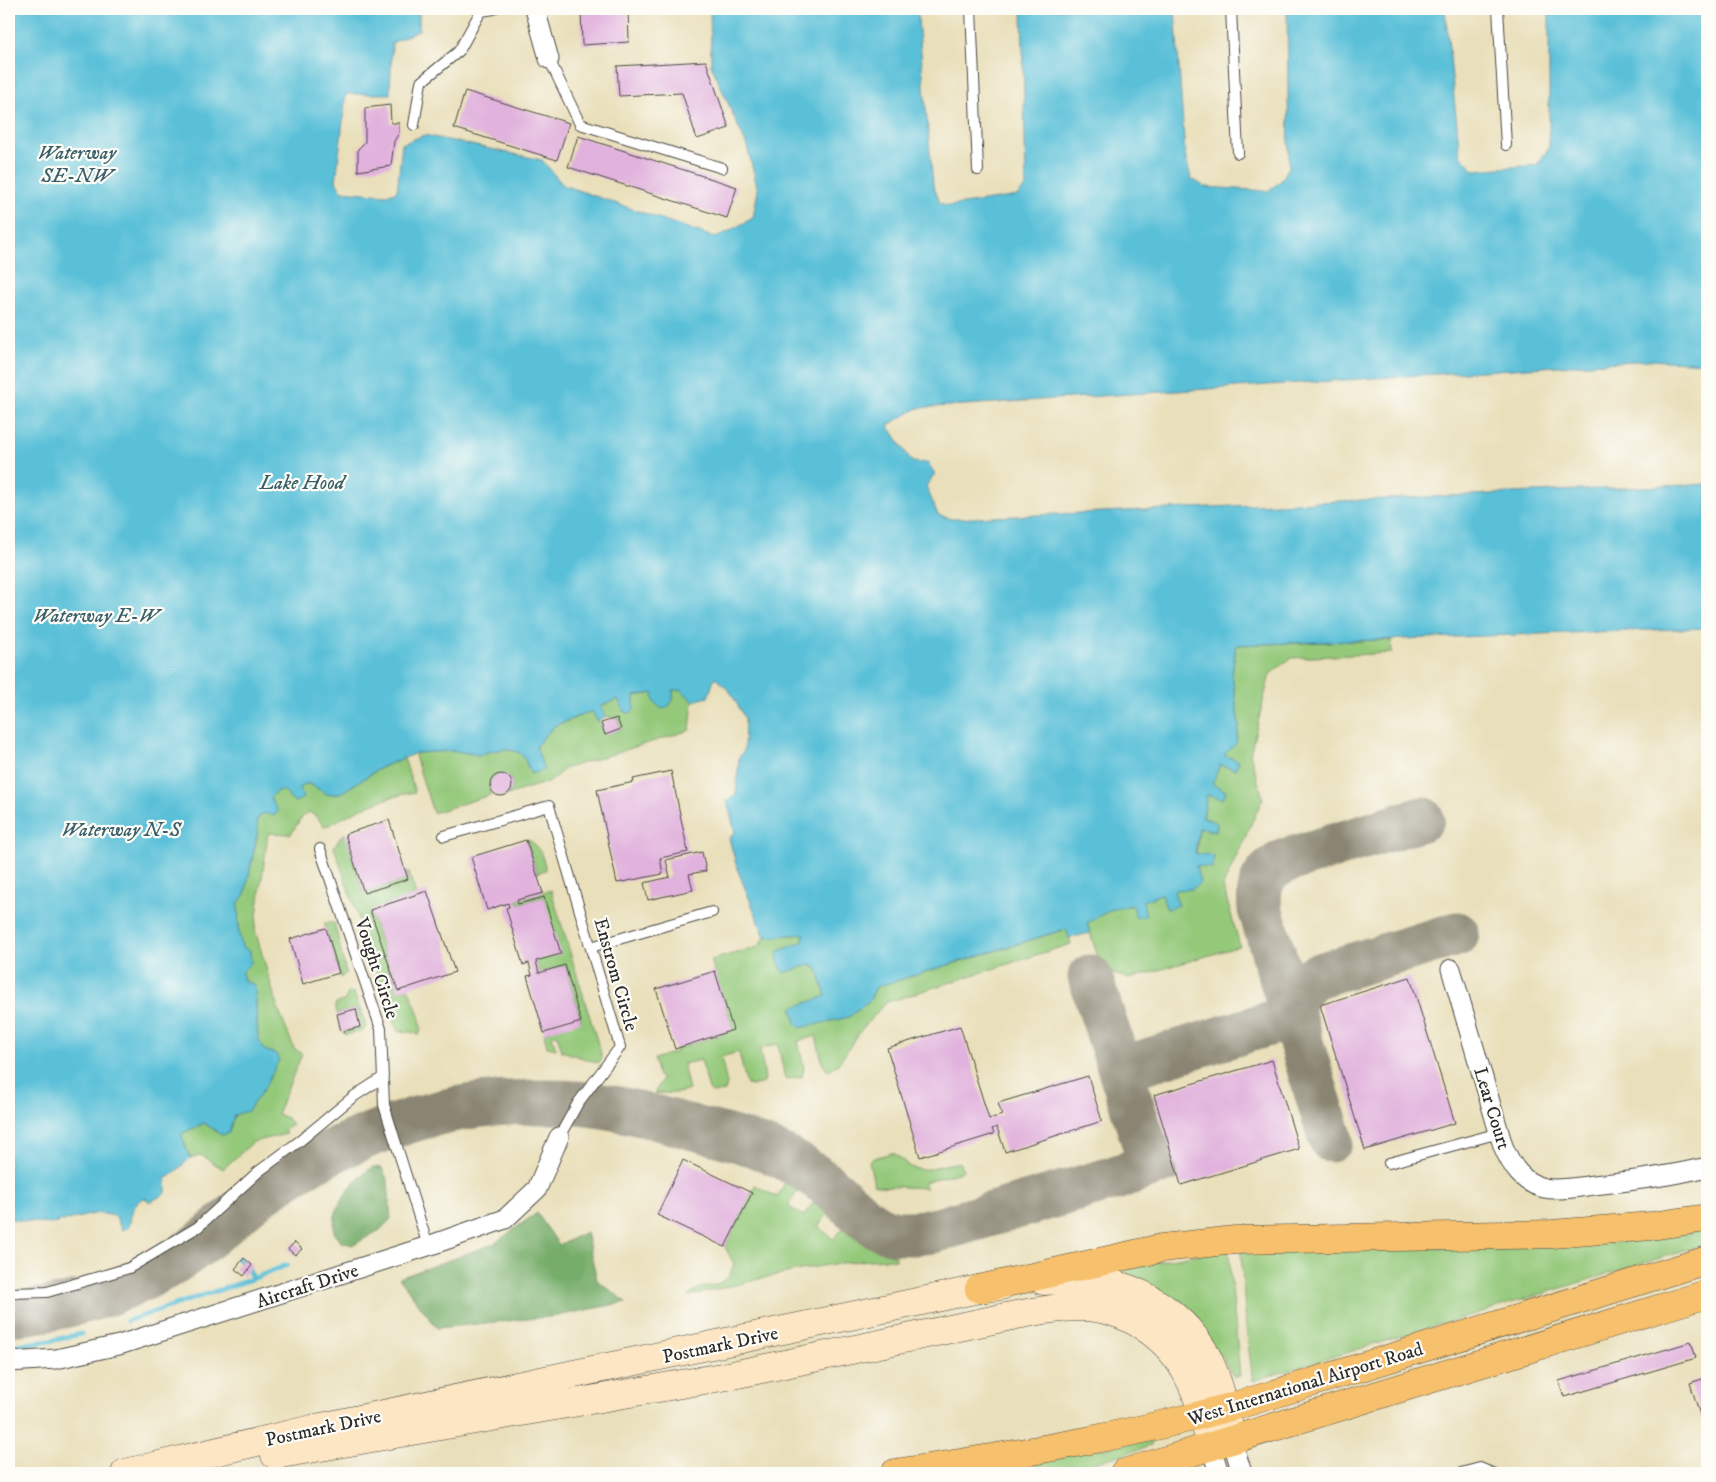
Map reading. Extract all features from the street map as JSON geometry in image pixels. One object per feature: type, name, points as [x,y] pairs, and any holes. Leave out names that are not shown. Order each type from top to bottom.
[{"type":"main road","points":[[979,1289],[1162,1248],[1235,1240],[1552,1234],[1651,1226],[1707,1218]]},
{"type":"main road","name":"West International Airport Road","points":[[895,1473],[1054,1448],[1137,1431],[1214,1412],[1707,1260]]},
{"type":"main road","name":"West International Airport Road","points":[[1124,1473],[1707,1294]]},
{"type":"street","points":[[535,9],[549,59]]},
{"type":"street","name":"Lear Court","points":[[1451,969],[1499,1133],[1510,1162],[1518,1173],[1530,1182],[1544,1188],[1637,1180],[1707,1167]]},
{"type":"street","name":"Aircraft Drive","points":[[9,1362],[56,1359],[119,1345],[428,1246],[505,1219],[537,1189],[559,1137]]},
{"type":"street","name":"Postmark Drive","points":[[125,1473],[312,1429],[979,1289],[1036,1282],[1084,1280],[1113,1284],[1146,1297],[1179,1320],[1202,1348],[1212,1367],[1214,1412],[1222,1443]]},
{"type":"street","name":"Postmark Drive","points":[[168,1473],[733,1375],[1016,1315],[1063,1307],[1091,1307],[1108,1311],[1126,1317],[1153,1333],[1170,1349],[1193,1387],[1214,1412]]},
{"type":"street","points":[[1219,1473],[1222,1443]]},
{"type":"street","points":[[1222,1443],[1242,1473]]},
{"type":"lane","points":[[414,126],[421,82],[459,51],[481,11],[494,9]]},
{"type":"lane","points":[[971,9],[978,170]]},
{"type":"lane","points":[[1231,9],[1238,154]]},
{"type":"lane","points":[[1498,9],[1506,145]]},
{"type":"lane","points":[[549,59],[580,124],[722,168]]},
{"type":"lane","name":"Enstrom Circle","points":[[444,836],[549,806],[620,1047],[578,1103],[559,1137]]},
{"type":"lane","name":"Vought Circle","points":[[320,849],[381,1029],[382,1078],[386,1112],[428,1246]]},
{"type":"lane","points":[[591,947],[712,912]]},
{"type":"lane","points":[[9,1293],[47,1292],[129,1268],[198,1227],[258,1172],[353,1098],[382,1078]]},
{"type":"lane","points":[[1389,1163],[1499,1133]]},
{"type":"lane","points":[[1461,1473],[1480,1468],[1492,1473]]},
{"type":"green space","points":[[1391,640],[1392,653],[1291,658],[1270,674],[1250,754],[1263,798],[1223,886],[1240,946],[1129,979],[1102,970],[1087,923],[1110,910],[1133,905],[1145,915],[1143,901],[1161,894],[1178,905],[1173,890],[1192,889],[1199,828],[1216,831],[1203,817],[1207,795],[1225,791],[1211,784],[1220,765],[1238,761],[1224,755],[1239,726],[1232,674],[1236,645]]},
{"type":"green space","points":[[681,689],[693,701],[690,730],[564,769],[551,781],[507,795],[513,786],[510,778],[501,774],[494,776],[489,786],[490,795],[433,813],[415,756],[416,753],[455,751],[479,755],[505,749],[518,752],[523,756],[531,774],[536,746],[554,726],[593,711],[605,734],[621,729],[617,718],[605,717],[601,706],[618,699],[624,712],[634,710],[634,696],[653,693],[668,707],[673,700],[673,690]]},
{"type":"green space","points":[[404,758],[415,792],[371,804],[330,825],[324,826],[317,817],[309,812],[301,818],[291,834],[268,833],[255,930],[278,1009],[294,1048],[302,1054],[277,1114],[287,1118],[292,1125],[284,1130],[286,1134],[253,1142],[223,1169],[201,1155],[190,1158],[181,1134],[204,1123],[222,1135],[276,1054],[264,1050],[258,1039],[255,985],[244,981],[242,972],[250,951],[242,947],[239,933],[238,904],[245,894],[258,831],[257,819],[264,813],[277,811],[270,798],[277,791],[285,790],[290,799],[305,784],[309,784],[327,794],[339,794],[382,767]]},
{"type":"green space","points":[[343,834],[345,834],[364,893],[408,879],[406,872],[409,873],[416,895],[370,911],[397,991],[408,988],[410,992],[420,1019],[419,1035],[411,1032],[397,1031],[334,847]]},
{"type":"green space","points":[[529,839],[541,852],[546,870],[537,873],[526,840]]},
{"type":"green space","points":[[551,890],[602,1057],[598,1063],[562,1051],[557,1034],[552,1036],[556,1049],[547,1047],[544,1033],[581,1021],[565,965],[539,973],[536,961],[544,897],[518,904],[517,900]]},
{"type":"green space","points":[[324,923],[334,923],[335,926],[346,973],[341,978]]},
{"type":"green space","points":[[1067,929],[1071,944],[885,1003],[862,1029],[838,1064],[828,1071],[823,1065],[816,1036],[798,1041],[804,1068],[802,1077],[785,1079],[778,1044],[760,1049],[765,1078],[764,1083],[751,1086],[746,1083],[739,1052],[721,1057],[727,1084],[725,1091],[712,1093],[709,1090],[701,1060],[683,1064],[689,1090],[654,1094],[662,1079],[658,1076],[654,1059],[676,1052],[675,1049],[733,1030],[711,960],[758,947],[765,937],[805,934],[802,942],[778,952],[779,963],[784,973],[811,964],[817,968],[827,997],[870,1000],[876,987]]},
{"type":"green space","points":[[350,992],[354,993],[366,1025],[364,1030],[345,1035],[344,1031],[360,1027],[356,1009],[337,1014],[335,1004],[345,1000]]},
{"type":"green space","points":[[894,1153],[910,1167],[922,1170],[959,1162],[963,1170],[924,1182],[926,1188],[878,1186],[874,1184],[869,1161]]},
{"type":"green space","points":[[373,1167],[382,1168],[388,1181],[391,1219],[380,1230],[353,1245],[341,1242],[334,1232],[337,1209],[350,1188]]},
{"type":"green space","points":[[790,1179],[799,1183],[800,1188],[788,1206],[804,1216],[811,1205],[820,1200],[830,1207],[829,1213],[818,1226],[833,1239],[841,1230],[851,1227],[865,1242],[895,1256],[896,1259],[870,1260],[817,1267],[688,1296],[692,1292],[720,1283],[729,1276],[734,1264],[725,1247],[755,1185],[777,1197],[785,1183]]},
{"type":"green space","points":[[537,1213],[559,1245],[586,1232],[597,1280],[626,1302],[557,1316],[437,1328],[399,1278],[493,1244]]},
{"type":"green space","points":[[1707,1230],[1707,1244],[1253,1381],[1246,1328],[1241,1250],[1574,1246],[1640,1240]]},
{"type":"green space","points":[[1227,1249],[1240,1376],[1233,1376],[1221,1356],[1115,1269]]},
{"type":"green space","points":[[1135,1442],[1152,1442],[1151,1446],[1060,1473],[962,1473]]},
{"type":"water","name":"Lake Hood","points":[[9,9],[419,9],[419,30],[392,43],[390,94],[346,94],[336,181],[342,191],[387,195],[397,191],[402,144],[424,135],[542,160],[563,185],[716,238],[753,218],[758,190],[747,146],[711,65],[710,9],[917,9],[933,185],[940,203],[949,206],[1018,196],[1026,186],[1022,9],[1175,9],[1185,155],[1191,178],[1205,187],[1268,191],[1281,181],[1289,167],[1287,9],[1445,9],[1460,155],[1474,170],[1537,165],[1549,148],[1549,9],[1707,9],[1707,363],[1649,360],[918,408],[888,425],[912,462],[928,463],[935,474],[926,486],[938,515],[952,519],[1707,484],[1707,628],[1236,645],[1232,674],[1239,726],[1236,744],[1224,755],[1239,761],[1235,769],[1220,765],[1212,784],[1226,791],[1223,799],[1207,795],[1203,817],[1217,823],[1216,831],[1199,828],[1195,853],[1214,856],[1212,868],[1196,866],[1200,883],[1192,889],[1174,890],[1178,905],[1167,909],[1161,894],[1143,901],[1146,915],[1136,918],[1133,905],[1110,910],[1087,923],[1090,933],[1069,938],[1066,929],[876,987],[870,1000],[849,1017],[800,1028],[796,1023],[792,1008],[826,996],[817,968],[811,964],[784,973],[782,971],[777,952],[802,942],[805,934],[765,937],[738,871],[729,838],[735,832],[727,801],[736,795],[739,757],[744,751],[745,719],[731,693],[715,677],[708,697],[693,701],[681,690],[673,690],[673,700],[668,707],[662,709],[654,702],[653,693],[634,696],[634,710],[630,713],[624,712],[618,699],[601,706],[605,717],[597,721],[592,711],[554,726],[536,746],[544,770],[531,774],[523,756],[518,752],[505,749],[479,755],[455,751],[416,753],[382,767],[339,794],[327,794],[309,784],[305,784],[300,788],[303,798],[295,802],[290,799],[285,791],[277,791],[270,798],[278,811],[274,816],[264,813],[257,819],[258,831],[245,894],[238,904],[239,933],[242,947],[250,951],[251,963],[242,972],[244,981],[255,985],[258,1039],[264,1050],[276,1054],[279,1060],[265,1087],[248,1111],[234,1115],[229,1133],[222,1135],[204,1123],[181,1134],[190,1158],[172,1175],[166,1178],[166,1193],[150,1202],[145,1198],[137,1202],[129,1227],[122,1230],[115,1216],[98,1213],[50,1224],[9,1219]]},
{"type":"building","points":[[581,9],[628,9],[629,42],[582,45]]},
{"type":"building","points":[[706,61],[729,128],[697,139],[682,93],[619,96],[617,66]]},
{"type":"building","points":[[465,91],[569,123],[557,160],[454,128]]},
{"type":"building","points":[[390,105],[391,123],[399,123],[399,133],[394,141],[391,166],[358,171],[358,149],[365,142],[365,108]]},
{"type":"building","points":[[578,136],[737,187],[727,218],[568,167]]},
{"type":"building","points":[[617,718],[621,729],[605,735],[601,723]]},
{"type":"building","points":[[671,771],[688,852],[660,858],[663,874],[617,883],[597,790],[634,782],[633,779]]},
{"type":"building","points":[[501,774],[509,777],[512,785],[509,793],[501,796],[493,793],[490,785],[493,777]]},
{"type":"building","points":[[389,820],[408,879],[364,893],[345,834]]},
{"type":"building","points":[[526,840],[543,893],[517,900],[518,904],[544,897],[561,954],[536,961],[539,973],[565,965],[581,1022],[544,1033],[527,976],[532,975],[529,963],[523,965],[506,908],[509,907],[508,903],[487,910],[471,857]]},
{"type":"building","points":[[702,852],[706,871],[689,874],[693,890],[648,900],[644,883],[670,877],[666,860]]},
{"type":"building","points":[[427,891],[455,972],[398,991],[370,910]]},
{"type":"building","points":[[326,928],[339,973],[303,984],[290,939]]},
{"type":"building","points":[[715,971],[733,1030],[675,1049],[656,989]]},
{"type":"building","points":[[1410,977],[1455,1123],[1365,1150],[1320,1005]]},
{"type":"building","points":[[356,1009],[360,1027],[341,1032],[337,1014]]},
{"type":"building","points":[[960,1026],[989,1119],[1002,1115],[998,1103],[1088,1076],[1102,1121],[1005,1152],[997,1127],[992,1129],[994,1134],[920,1157],[887,1048]]},
{"type":"building","points":[[1272,1060],[1299,1149],[1181,1185],[1154,1095]]},
{"type":"building","points":[[683,1160],[752,1193],[725,1247],[657,1215]]},
{"type":"building","points":[[295,1242],[302,1249],[295,1255],[288,1249]]},
{"type":"building","points":[[244,1258],[252,1265],[244,1276],[235,1269]]},
{"type":"building","points":[[1691,1342],[1696,1358],[1564,1397],[1559,1381]]},
{"type":"building","points":[[1705,1378],[1707,1385],[1707,1437],[1690,1383]]},
{"type":"waterway","points":[[238,1259],[249,1270],[252,1279]]},
{"type":"waterway","points":[[127,1321],[252,1279],[287,1265]]},
{"type":"waterway","points":[[9,1346],[50,1341],[81,1334]]},
{"type":"taxiway","points":[[1331,1140],[1260,909],[1261,886],[1267,874],[1285,861],[1422,819]]},
{"type":"taxiway","points":[[1275,1022],[1286,1011],[1303,986],[1316,976],[1457,934]]},
{"type":"taxiway","points":[[1090,977],[1144,1143],[1149,1151],[1155,1155],[1162,1158],[1171,1158]]},
{"type":"taxiway","points":[[1123,1080],[1131,1068],[1137,1064],[1275,1022],[1283,1022],[1297,1030]]},
{"type":"taxiway","points":[[9,1314],[70,1305],[108,1294],[146,1278],[201,1244],[257,1197],[313,1161],[353,1142],[394,1126],[434,1114],[472,1106],[534,1102],[591,1104],[646,1115],[736,1139],[791,1161],[831,1188],[867,1220],[888,1231],[901,1233],[937,1230],[1115,1178],[1171,1158]]},
{"type":"water label","name":"Waterway SE-NW","points":[[77,164]]},
{"type":"water label","name":"Waterway E-W","points":[[96,615]]},
{"type":"water label","name":"Waterway N-S","points":[[121,829]]}]
